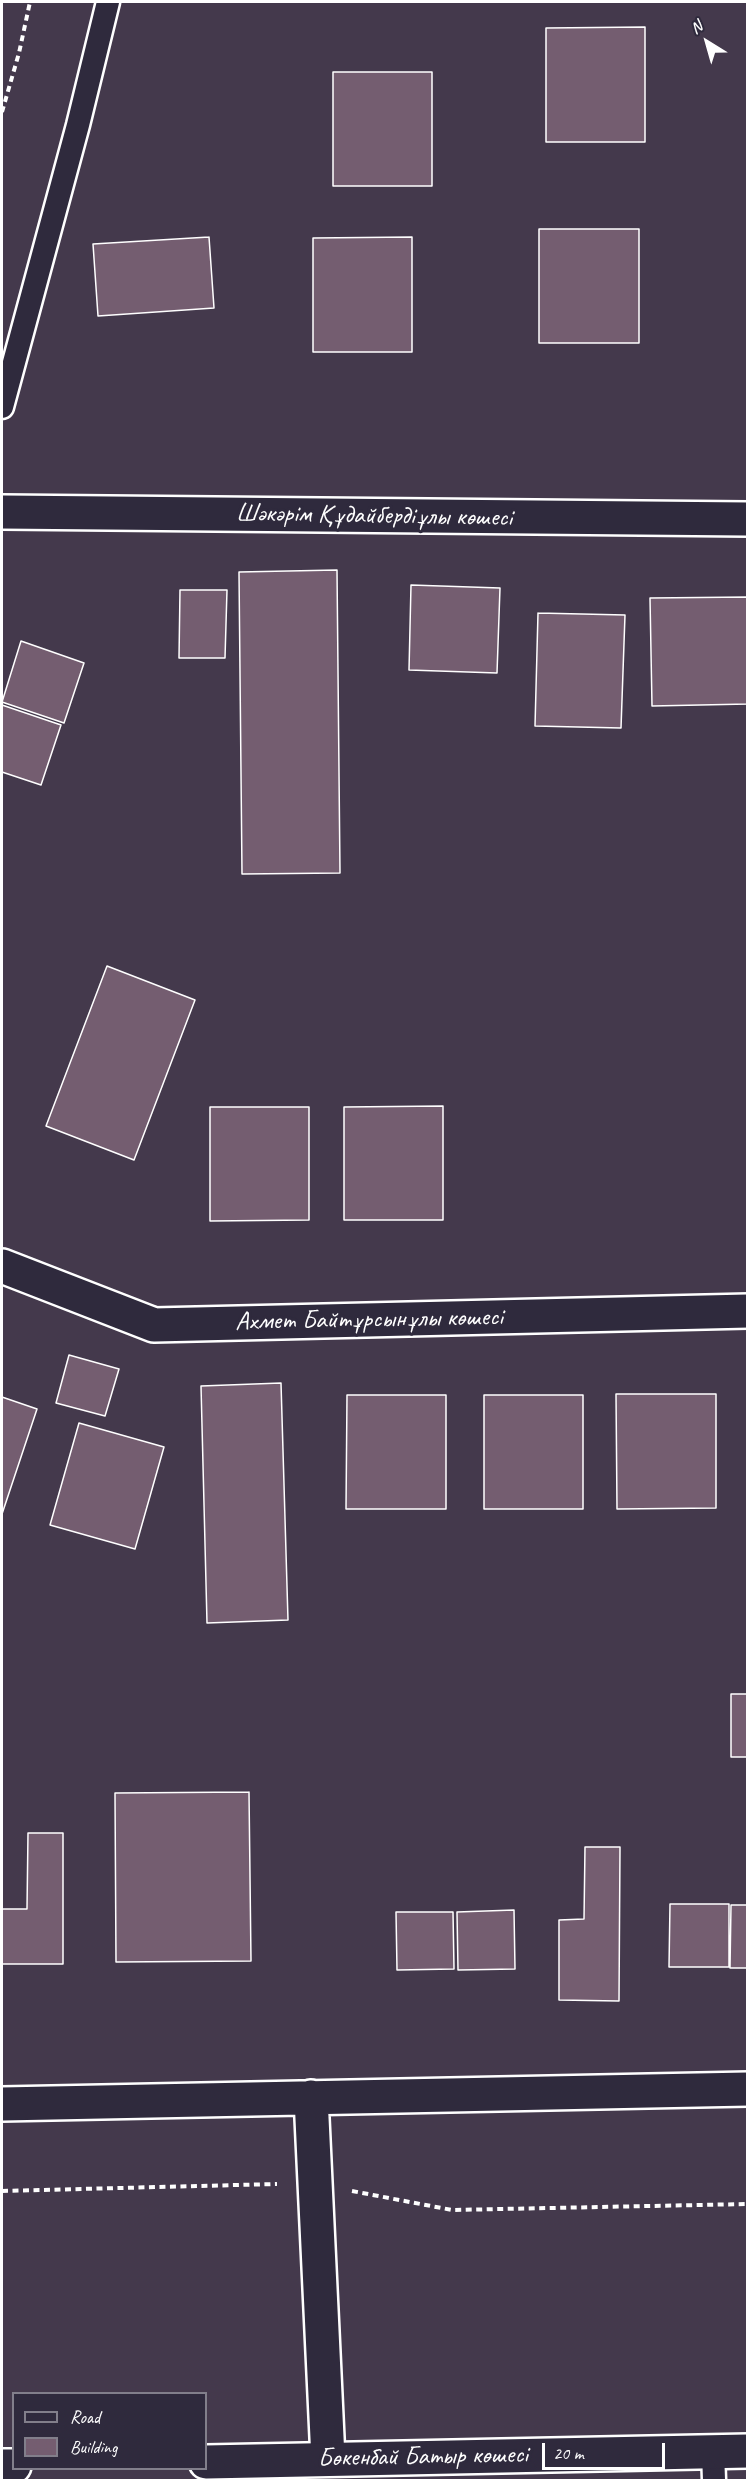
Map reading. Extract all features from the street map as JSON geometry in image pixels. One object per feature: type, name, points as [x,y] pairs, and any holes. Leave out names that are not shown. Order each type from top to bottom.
[{"type":"street","name":"Шәкәрім Құдайбердіұлы көшесі","points":[[2,512],[747,519]]},
{"type":"street","name":"Ахмет Байтұрсынұлы көшесі","points":[[2,1266],[154,1325],[747,1311]]},
{"type":"street","points":[[2,2104],[747,2089]]},
{"type":"street","points":[[311,2097],[328,2459]]},
{"type":"street","name":"Бөкенбай Батыр көшесі","points":[[207,2462],[328,2459],[713,2466],[747,2451]]},
{"type":"lane","points":[[2,407],[78,125],[108,2]]},
{"type":"path","points":[[2,112],[19,53],[30,2]]},
{"type":"path","points":[[2,2191],[315,2183],[452,2210],[747,2205]]},
{"type":"building","points":[[645,27],[645,142],[546,142],[546,28]]},
{"type":"building","points":[[333,72],[432,72],[432,186],[333,186]]},
{"type":"building","points":[[539,229],[639,229],[639,343],[539,343]]},
{"type":"building","points":[[209,237],[214,308],[98,316],[93,244]]},
{"type":"building","points":[[412,237],[412,352],[313,352],[313,238]]},
{"type":"building","points":[[337,570],[340,873],[242,874],[239,572]]},
{"type":"building","points":[[411,585],[500,588],[497,673],[409,670]]},
{"type":"building","points":[[180,590],[227,590],[225,658],[179,658]]},
{"type":"building","points":[[748,597],[748,704],[652,706],[650,598]]},
{"type":"building","points":[[538,613],[625,615],[621,728],[535,726]]},
{"type":"building","points":[[21,641],[84,663],[64,723],[2,702]]},
{"type":"building","points":[[2,705],[61,725],[41,785],[2,772]]},
{"type":"building","points":[[107,966],[195,1000],[134,1160],[46,1126]]},
{"type":"building","points":[[443,1106],[443,1220],[344,1220],[344,1107]]},
{"type":"building","points":[[210,1107],[309,1107],[309,1220],[210,1221]]},
{"type":"building","points":[[69,1355],[119,1369],[105,1416],[56,1403]]},
{"type":"building","points":[[281,1383],[288,1620],[207,1623],[201,1386]]},
{"type":"building","points":[[616,1394],[716,1394],[716,1508],[617,1509]]},
{"type":"building","points":[[347,1395],[446,1395],[446,1509],[346,1509]]},
{"type":"building","points":[[484,1395],[583,1395],[583,1509],[484,1509]]},
{"type":"building","points":[[2,1397],[37,1409],[2,1514]]},
{"type":"building","points":[[79,1423],[164,1447],[135,1549],[50,1525]]},
{"type":"building","points":[[731,1694],[748,1694],[748,1757],[731,1757]]},
{"type":"building","points":[[249,1792],[251,1961],[116,1962],[115,1793]]},
{"type":"building","points":[[28,1833],[63,1833],[63,1964],[2,1964],[2,1909],[27,1909]]},
{"type":"building","points":[[585,1847],[620,1847],[619,2001],[559,2000],[559,1920],[584,1919]]},
{"type":"building","points":[[670,1904],[729,1904],[729,1967],[669,1967]]},
{"type":"building","points":[[731,1905],[748,1905],[748,1968],[730,1968]]},
{"type":"building","points":[[514,1910],[515,1969],[458,1970],[457,1912]]},
{"type":"building","points":[[396,1912],[453,1912],[454,1969],[397,1970]]}]
